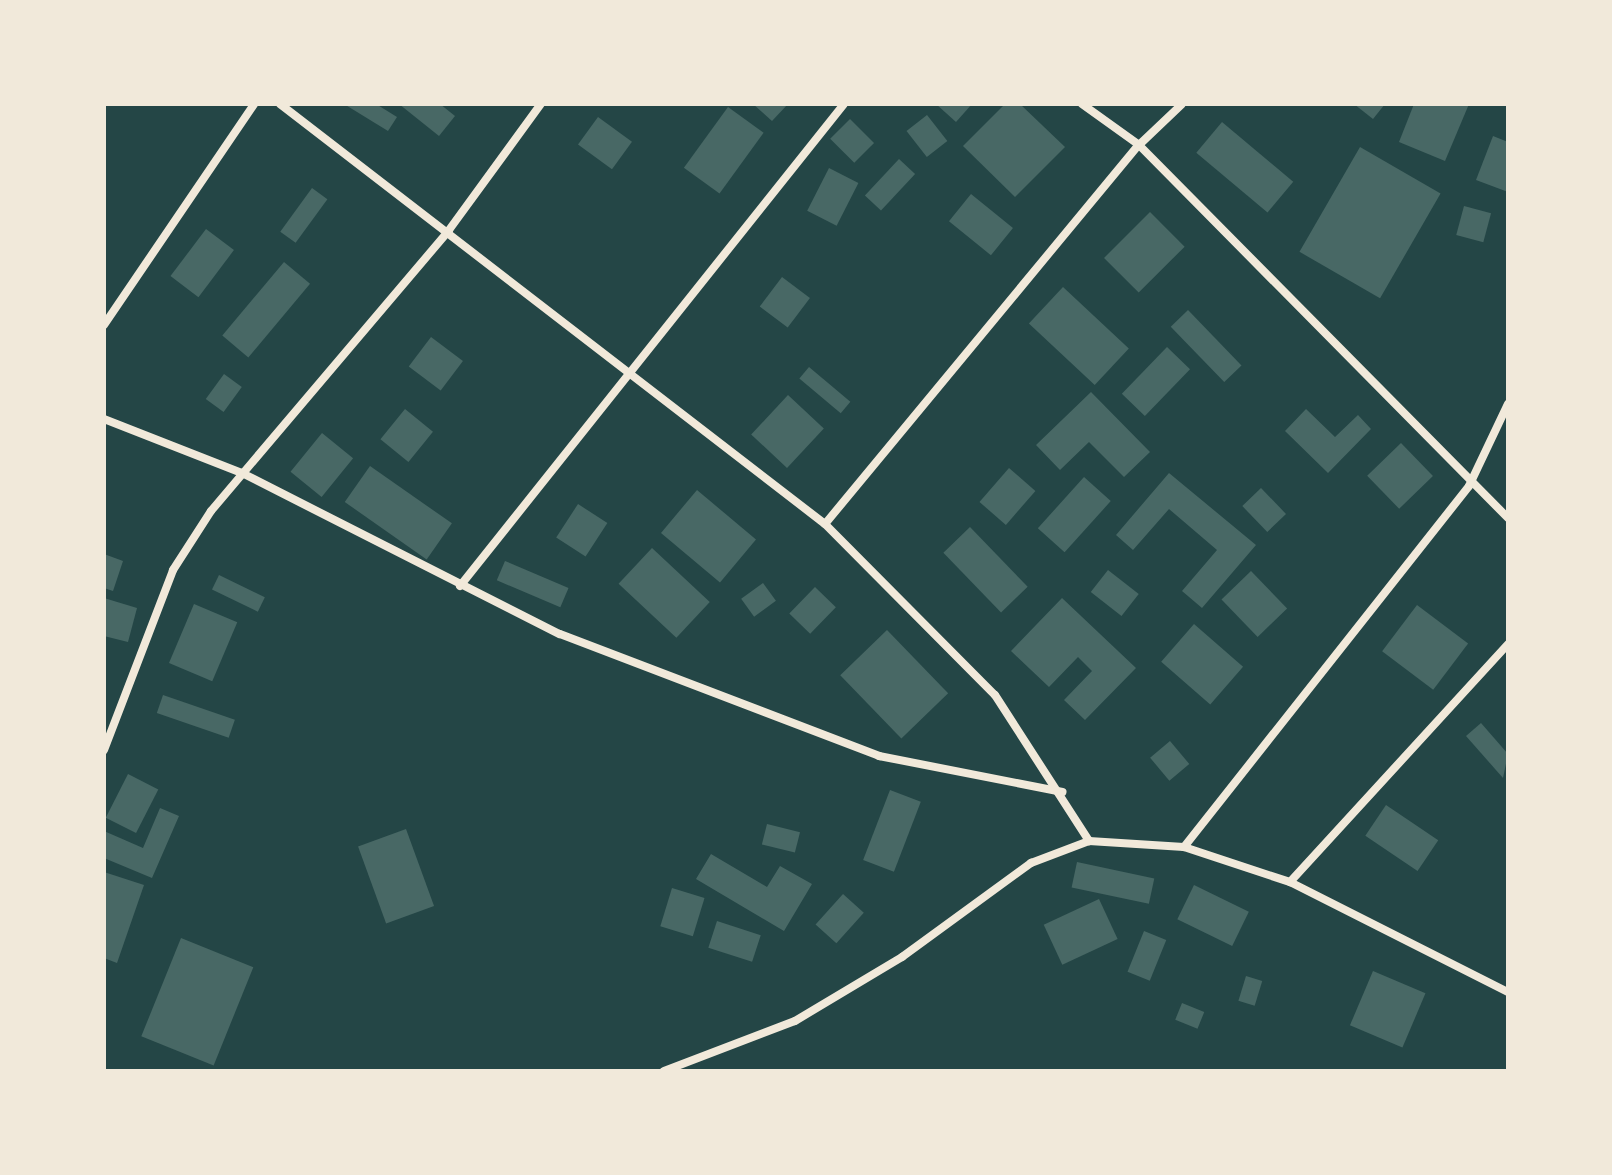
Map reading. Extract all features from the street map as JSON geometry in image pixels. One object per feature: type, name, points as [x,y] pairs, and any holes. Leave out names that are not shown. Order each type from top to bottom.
[{"type":"street","points":[[104,325],[254,104]]},
{"type":"street","points":[[280,104],[449,230],[825,524],[995,695],[1063,793],[1089,841]]},
{"type":"street","points":[[104,750],[173,570],[242,473],[449,230],[541,104]]},
{"type":"street","points":[[460,586],[844,104]]},
{"type":"street","points":[[1082,104],[1139,145],[1469,486],[1508,518]]},
{"type":"street","points":[[825,524],[1139,145],[1182,104]]},
{"type":"street","points":[[1184,847],[1469,486],[1508,404]]},
{"type":"street","points":[[104,419],[242,473],[560,634],[879,756],[1063,793]]},
{"type":"street","points":[[1290,882],[1508,644]]},
{"type":"street","points":[[664,1071],[795,1021],[902,957],[1031,863],[1089,841],[1184,847],[1290,882],[1508,992]]},
{"type":"shaded area","points":[[104,104],[1508,104],[1508,1071],[104,1071]]},
{"type":"building","points":[[344,104],[376,104],[397,117],[388,131]]},
{"type":"building","points":[[399,104],[440,104],[455,116],[439,136]]},
{"type":"building","points":[[753,104],[788,104],[772,121]]},
{"type":"building","points":[[936,104],[972,104],[956,122]]},
{"type":"building","points":[[1005,104],[1020,104],[1065,147],[1015,197],[963,146]]},
{"type":"building","points":[[1354,104],[1385,104],[1373,119]]},
{"type":"building","points":[[1414,104],[1469,104],[1445,161],[1399,142]]},
{"type":"building","points":[[728,107],[764,133],[720,194],[684,168]]},
{"type":"building","points":[[927,115],[947,141],[927,157],[907,131]]},
{"type":"building","points":[[598,117],[632,142],[612,169],[578,145]]},
{"type":"building","points":[[850,119],[874,143],[854,163],[830,139]]},
{"type":"building","points":[[1222,122],[1293,182],[1268,212],[1196,153]]},
{"type":"building","points":[[1493,136],[1508,142],[1508,192],[1476,180]]},
{"type":"building","points":[[1360,147],[1441,194],[1380,298],[1300,252]]},
{"type":"building","points":[[899,159],[915,174],[881,211],[865,196]]},
{"type":"building","points":[[829,168],[858,183],[837,226],[807,211]]},
{"type":"building","points":[[312,188],[327,199],[296,243],[280,232]]},
{"type":"building","points":[[971,194],[1013,228],[991,255],[949,221]]},
{"type":"building","points":[[1464,206],[1491,213],[1483,242],[1456,235]]},
{"type":"building","points":[[1150,212],[1185,247],[1139,293],[1104,258]]},
{"type":"building","points":[[206,229],[234,250],[198,297],[170,276]]},
{"type":"building","points":[[284,262],[310,284],[248,357],[222,336]]},
{"type":"building","points":[[782,277],[810,298],[788,328],[760,307]]},
{"type":"building","points":[[1063,287],[1129,348],[1095,385],[1029,324]]},
{"type":"building","points":[[1188,310],[1241,365],[1224,382],[1171,327]]},
{"type":"building","points":[[431,337],[463,361],[441,391],[409,367]]},
{"type":"building","points":[[1167,347],[1190,369],[1145,416],[1122,394]]},
{"type":"building","points":[[809,367],[850,402],[841,413],[799,378]]},
{"type":"building","points":[[224,374],[242,387],[224,412],[206,399]]},
{"type":"building","points":[[1091,392],[1150,452],[1124,477],[1089,442],[1060,470],[1036,445]]},
{"type":"building","points":[[788,395],[824,428],[787,468],[751,434]]},
{"type":"building","points":[[405,409],[433,432],[408,462],[380,439]]},
{"type":"building","points":[[1306,409],[1335,437],[1358,415],[1371,429],[1328,473],[1285,431]]},
{"type":"building","points":[[322,433],[353,458],[322,497],[291,472]]},
{"type":"building","points":[[1401,443],[1433,476],[1399,509],[1367,476]]},
{"type":"building","points":[[370,466],[452,523],[427,559],[345,502]]},
{"type":"building","points":[[1009,468],[1035,491],[1006,525],[979,502]]},
{"type":"building","points":[[1169,473],[1256,545],[1202,608],[1182,591],[1217,550],[1169,509],[1133,550],[1116,535]]},
{"type":"building","points":[[1084,477],[1111,501],[1065,552],[1038,528]]},
{"type":"building","points":[[1261,488],[1286,514],[1267,532],[1242,506]]},
{"type":"building","points":[[697,490],[756,539],[720,582],[661,533]]},
{"type":"building","points":[[578,504],[607,523],[586,557],[556,538]]},
{"type":"building","points":[[970,527],[1028,587],[1001,612],[943,553]]},
{"type":"building","points":[[652,548],[710,602],[676,638],[619,584]]},
{"type":"building","points":[[104,554],[123,561],[113,591],[104,588]]},
{"type":"building","points":[[505,561],[569,588],[560,607],[497,580]]},
{"type":"building","points":[[1108,570],[1139,594],[1121,616],[1091,592]]},
{"type":"building","points":[[1251,571],[1287,608],[1258,637],[1222,599]]},
{"type":"building","points":[[219,575],[265,597],[258,612],[212,589]]},
{"type":"building","points":[[763,583],[776,601],[754,617],[741,599]]},
{"type":"building","points":[[815,587],[836,607],[810,634],[789,614]]},
{"type":"building","points":[[104,598],[137,608],[128,642],[104,636]]},
{"type":"building","points":[[1062,598],[1136,668],[1085,720],[1064,700],[1092,671],[1078,657],[1049,687],[1011,651]]},
{"type":"building","points":[[194,604],[237,622],[212,681],[169,663]]},
{"type":"building","points":[[1417,605],[1468,644],[1433,690],[1382,651]]},
{"type":"building","points":[[1194,624],[1243,667],[1210,704],[1161,662]]},
{"type":"building","points":[[887,630],[948,693],[901,738],[840,675]]},
{"type":"building","points":[[163,695],[235,720],[229,738],[157,713]]},
{"type":"building","points":[[1481,723],[1508,754],[1503,778],[1466,736]]},
{"type":"building","points":[[1170,741],[1189,764],[1169,781],[1150,758]]},
{"type":"building","points":[[128,774],[158,789],[136,833],[106,818]]},
{"type":"building","points":[[890,790],[921,802],[894,872],[863,860]]},
{"type":"building","points":[[1386,805],[1438,840],[1418,871],[1365,836]]},
{"type":"building","points":[[160,808],[179,816],[152,878],[104,858],[104,831],[143,848]]},
{"type":"building","points":[[767,824],[800,832],[795,853],[762,844]]},
{"type":"building","points":[[406,829],[434,906],[386,923],[358,846]]},
{"type":"building","points":[[711,854],[767,887],[780,866],[812,884],[784,931],[696,879]]},
{"type":"building","points":[[1077,862],[1154,878],[1149,904],[1072,887]]},
{"type":"building","points":[[104,872],[144,885],[117,963],[104,958]]},
{"type":"building","points":[[1194,885],[1249,912],[1232,946],[1177,919]]},
{"type":"building","points":[[672,888],[705,898],[693,936],[660,926]]},
{"type":"building","points":[[843,894],[864,913],[836,943],[816,924]]},
{"type":"building","points":[[1099,899],[1118,939],[1062,965],[1044,925]]},
{"type":"building","points":[[717,921],[761,935],[752,962],[708,948]]},
{"type":"building","points":[[1144,931],[1166,940],[1150,981],[1128,972]]},
{"type":"building","points":[[181,938],[253,967],[214,1066],[141,1036]]},
{"type":"building","points":[[1373,971],[1425,993],[1402,1048],[1350,1025]]},
{"type":"building","points":[[1246,976],[1262,981],[1255,1006],[1238,1001]]},
{"type":"building","points":[[1182,1003],[1204,1012],[1198,1029],[1175,1020]]}]
